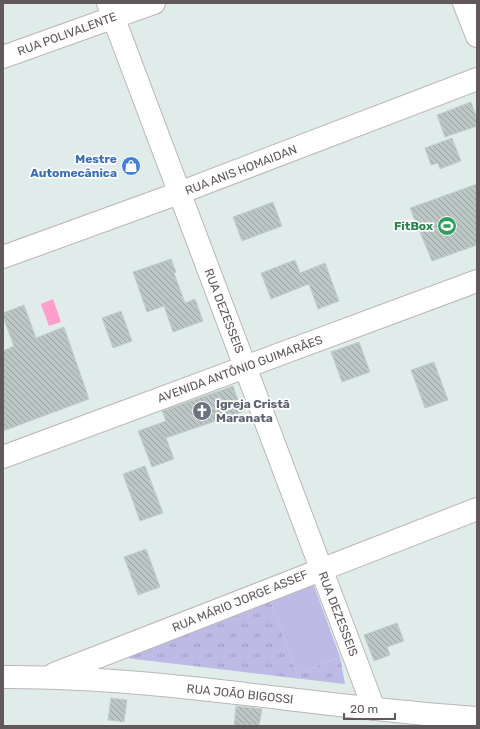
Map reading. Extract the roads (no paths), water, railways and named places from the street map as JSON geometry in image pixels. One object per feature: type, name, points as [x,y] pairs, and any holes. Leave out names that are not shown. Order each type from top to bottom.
[{"type":"street","name":"RUA POLIVALENTE","points":[[3,57],[111,10],[154,3]]},
{"type":"street","points":[[464,3],[477,36]]},
{"type":"street","name":"RUA DEZESSEIS","points":[[111,10],[374,709]]},
{"type":"street","name":"RUA ANIS HOMAIDAN","points":[[3,257],[179,193],[477,79]]},
{"type":"street","name":"AVENIDA ANTÔNIO GUIMARÃES","points":[[3,457],[477,281]]},
{"type":"street","name":"RUA MÁRIO JORGE ASSEF","points":[[48,677],[477,509]]},
{"type":"street","name":"RUA JOÃO BIGOSSI","points":[[3,677],[48,677],[134,682],[374,709],[477,718]]},
{"type":"place","name":"Mestre Automecânica","points":[[131,166]]},
{"type":"place","name":"FitBox","points":[[447,226]]},
{"type":"place","name":"Igreja Cristã Maranata","points":[[202,411]]}]
